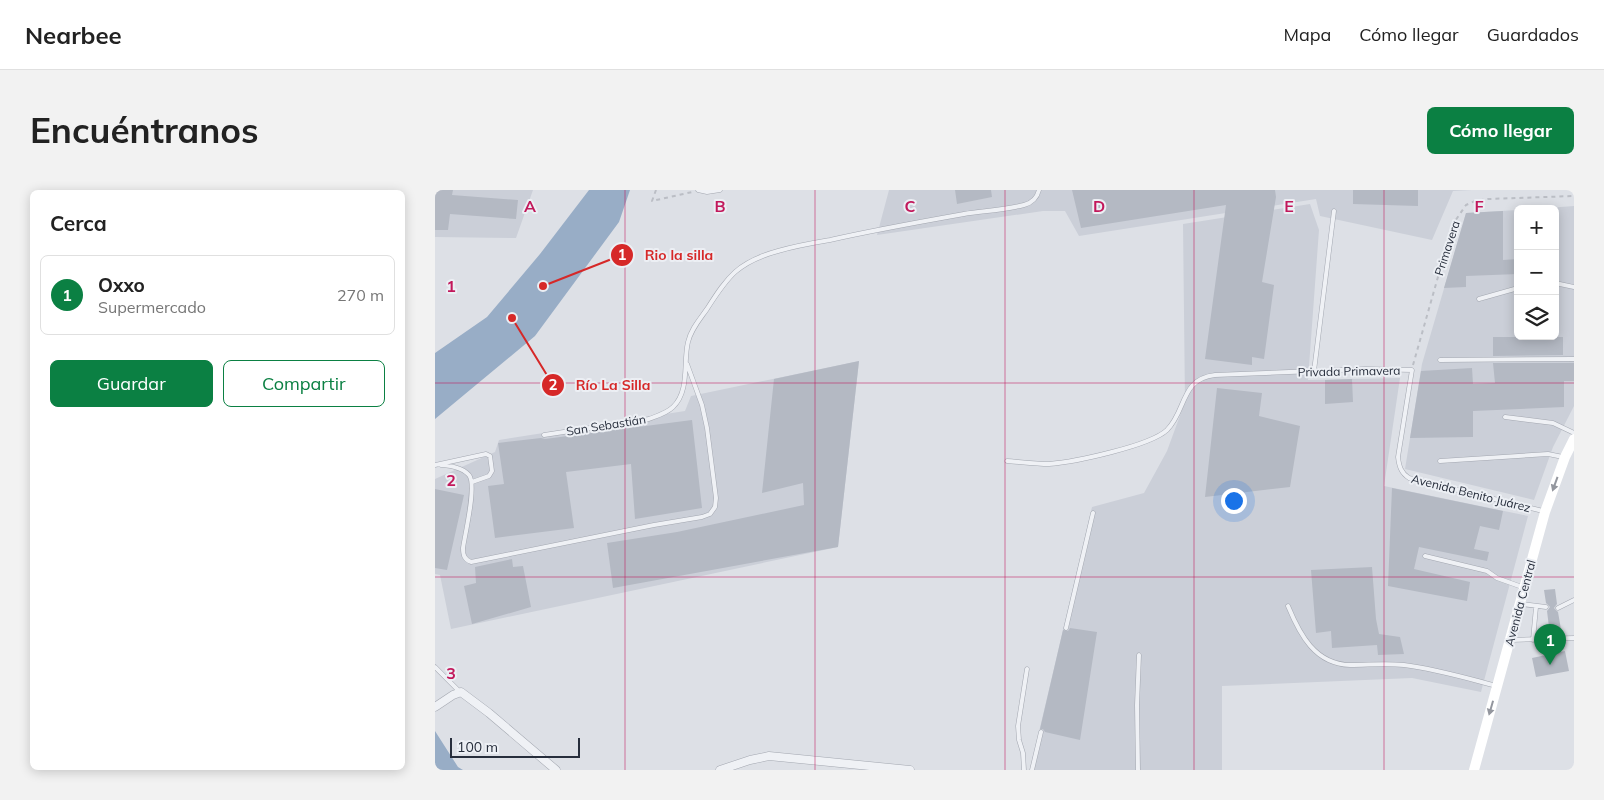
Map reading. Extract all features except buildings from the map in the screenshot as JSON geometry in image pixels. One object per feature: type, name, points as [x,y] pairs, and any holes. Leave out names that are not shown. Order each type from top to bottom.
[{"type":"main road","name":"Avenida Central","points":[[1474,770],[1545,512],[1565,457],[1574,439]]},
{"type":"street","points":[[435,707],[457,694],[489,713],[556,770]]},
{"type":"street","points":[[720,770],[769,756],[910,770]]},
{"type":"lane","points":[[698,190],[707,192],[720,190]]},
{"type":"lane","name":"San Sebastián","points":[[544,435],[649,418],[663,414],[673,407],[679,398],[683,386],[688,342],[693,329],[731,274],[751,260],[778,251],[860,233],[1023,205],[1037,196],[1039,190]]},
{"type":"lane","points":[[1314,371],[1334,211]]},
{"type":"lane","points":[[1559,284],[1574,287]]},
{"type":"lane","points":[[1479,299],[1514,289]]},
{"type":"lane","points":[[1440,360],[1574,359]]},
{"type":"lane","points":[[435,465],[454,466],[470,476],[472,495],[463,555],[466,560],[471,562],[710,514],[715,507],[716,498],[707,428],[702,405],[687,362]]},
{"type":"lane","name":"Privada Primavera","points":[[1007,461],[1047,464],[1066,462],[1107,453],[1155,439],[1168,429],[1192,385],[1203,377],[1314,371],[1412,370],[1398,457],[1401,469]]},
{"type":"lane","points":[[1505,417],[1553,423],[1574,433]]},
{"type":"lane","points":[[441,465],[479,454],[490,456],[492,471],[489,476],[472,482]]},
{"type":"lane","points":[[1440,461],[1548,454],[1565,457]]},
{"type":"lane","name":"Avenida Benito Juárez","points":[[1401,469],[1404,475],[1409,478],[1545,512]]},
{"type":"lane","points":[[1066,628],[1093,513]]},
{"type":"lane","points":[[1425,556],[1487,571],[1497,578],[1524,588]]},
{"type":"lane","points":[[1558,608],[1574,600]]},
{"type":"lane","points":[[1520,604],[1546,607]]},
{"type":"lane","points":[[1288,606],[1303,639],[1313,650],[1339,664],[1392,663],[1419,667],[1497,686]]},
{"type":"lane","points":[[1533,640],[1536,606]]},
{"type":"lane","points":[[1510,640],[1574,638]]},
{"type":"lane","points":[[1138,770],[1137,704],[1139,655]]},
{"type":"lane","points":[[435,667],[457,694]]},
{"type":"lane","points":[[1024,770],[1018,726],[1027,669]]},
{"type":"lane","points":[[1032,770],[1041,732]]},
{"type":"path","points":[[656,190],[652,202],[698,190]]},
{"type":"path","name":"Primavera","points":[[1412,370],[1453,224],[1466,205],[1488,199],[1574,196]]},
{"type":"shaded area","points":[[435,190],[533,190],[516,238],[435,237]]},
{"type":"shaded area","points":[[889,190],[1472,190],[1453,191],[1432,240],[1320,216],[1316,199],[1079,236],[1065,211],[1043,211],[877,235]]},
{"type":"shaded area","points":[[1310,204],[1319,230],[1308,380],[1400,378],[1384,486],[1528,516],[1481,692],[1412,678],[1222,686],[1222,770],[1030,770],[1092,507],[1144,493],[1167,451],[1185,402],[1183,224]]},
{"type":"shaded area","points":[[1574,206],[1574,406],[1553,447],[1534,500],[1405,469],[1422,364],[1466,213],[1514,210],[1514,340],[1559,340],[1559,207]]},
{"type":"shaded area","points":[[859,361],[838,547],[451,629],[440,575],[435,574],[435,479],[495,452],[499,440],[685,411],[691,396]]},
{"type":"water","points":[[589,190],[630,190],[619,222],[535,336],[435,419],[435,353],[487,317],[540,254]]},
{"type":"water","points":[[435,731],[458,767],[463,770],[435,770]]},
{"type":"place","name":"Rio la silla","points":[[543,286]]},
{"type":"place","name":"Río La Silla","points":[[512,318]]},
{"type":"place","name":"Oxxo","points":[[1550,665]]}]
